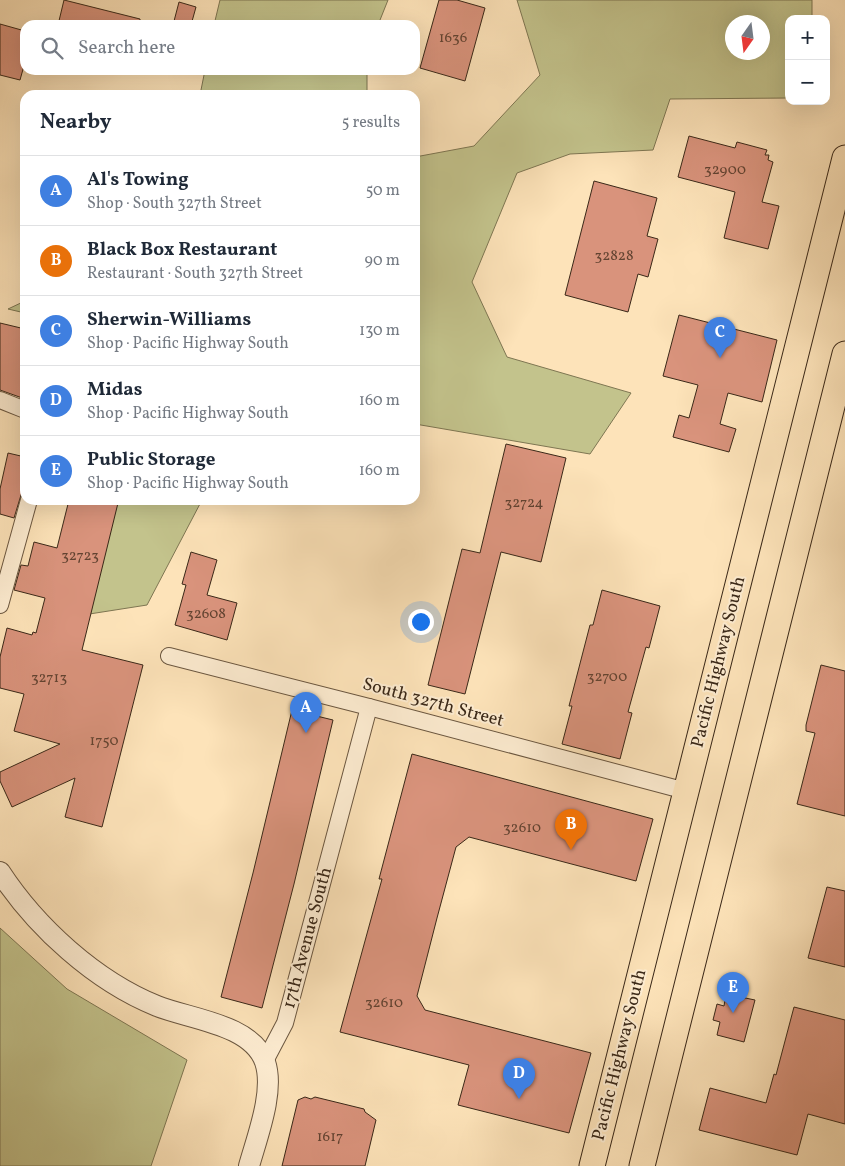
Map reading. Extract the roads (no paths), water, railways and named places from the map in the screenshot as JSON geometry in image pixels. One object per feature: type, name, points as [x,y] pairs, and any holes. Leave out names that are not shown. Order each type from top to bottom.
[{"type":"main road","name":"Pacific Highway South","points":[[592,1166],[845,158]]},
{"type":"main road","points":[[642,1166],[845,354]]},
{"type":"street","points":[[0,400],[20,408]]},
{"type":"street","points":[[0,605],[29,505]]},
{"type":"street","name":"South 327th Street","points":[[169,656],[686,791]]},
{"type":"street","name":"17th Avenue South","points":[[265,1061],[285,1023],[369,707]]},
{"type":"street","points":[[0,872],[27,908],[42,924],[102,976],[138,998],[156,1006],[194,1019],[216,1024],[239,1034],[251,1042],[265,1061],[268,1080],[266,1099],[249,1166]]},
{"type":"place","name":"Sherwin-Williams","points":[[720,358]]},
{"type":"place","name":"Al's Towing","points":[[306,733]]},
{"type":"place","name":"Black Box Restaurant","points":[[571,850]]},
{"type":"place","name":"Public Storage","points":[[733,1013]]},
{"type":"place","name":"Midas","points":[[519,1099]]}]
